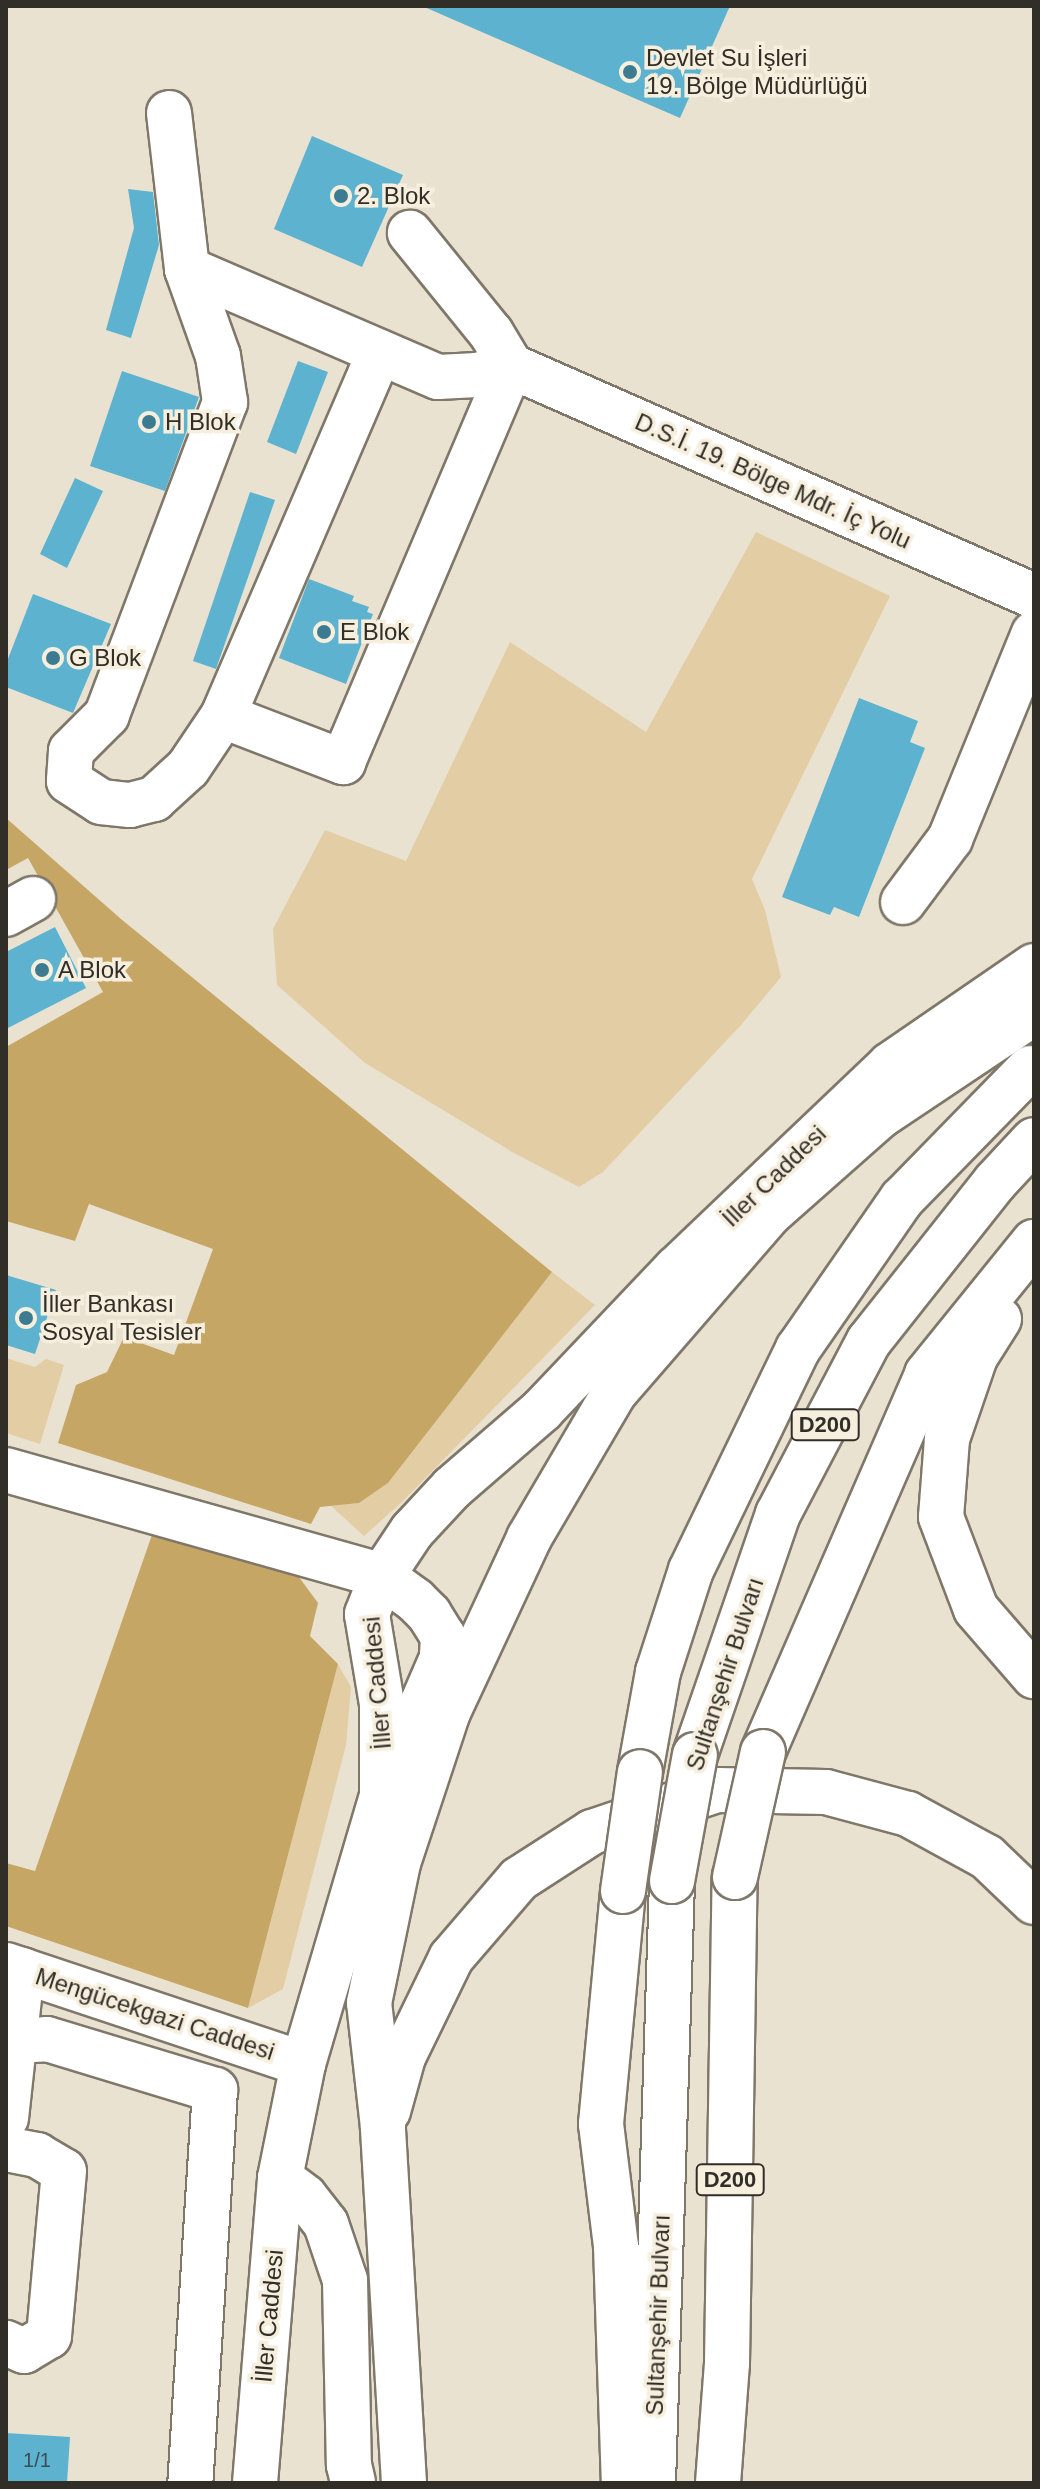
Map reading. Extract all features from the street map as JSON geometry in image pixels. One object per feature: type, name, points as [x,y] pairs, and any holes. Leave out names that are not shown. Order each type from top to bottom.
[{"type":"main road","points":[[169,113],[187,269],[218,356],[225,402],[107,715],[71,751],[69,781],[101,802],[130,805],[154,799],[188,768],[223,716],[380,352]]},
{"type":"main road","points":[[410,233],[491,333],[511,366]]},
{"type":"main road","points":[[187,269],[438,377],[477,375],[511,366]]},
{"type":"main road","points":[[223,716],[343,762],[511,366]]},
{"type":"main road","name":"D.S.İ. 19. Bölge Mdr. İç Yolu","points":[[511,366],[1034,596]]},
{"type":"main road","points":[[903,902],[950,839],[1034,633]]},
{"type":"main road","name":"İller Caddesi","points":[[255,2483],[280,2178],[303,2064],[382,1796],[382,1704],[367,1614],[382,1576],[412,1531],[452,1488],[542,1410],[676,1269],[890,1065],[1034,966]]},
{"type":"main road","points":[[404,2483],[383,2127],[369,2003],[398,1863],[448,1712],[529,1538],[614,1393],[768,1215],[880,1116],[1034,1013]]},
{"type":"main road","points":[[624,2483],[616,2246],[601,2124],[623,1891],[658,1672],[691,1570],[798,1349],[902,1199],[1030,1068]]},
{"type":"main road","name":"Sultanşehir Bulvarı","points":[[653,2483],[672,1881],[695,1755],[778,1514],[869,1341],[995,1182],[1034,1140]]},
{"type":"main road","name":"D200","points":[[718,2483],[727,2363],[735,1877],[763,1752],[927,1374],[1034,1242]]},
{"type":"main road","points":[[1034,1269],[1015,1293],[975,1357],[947,1439],[941,1517],[976,1609],[1034,1676]]},
{"type":"main road","points":[[6,1470],[382,1576],[429,1614],[443,1636],[442,1658],[430,1692],[382,1796]]},
{"type":"main road","points":[[991,1627],[1034,1691]]},
{"type":"main road","points":[[383,2127],[403,2057],[451,1958],[519,1879],[592,1832],[717,1790],[826,1792],[908,1814],[987,1857],[1034,1902]]},
{"type":"main road","points":[[7,2098],[14,2041],[14,1968]]},
{"type":"main road","name":"Mengücekgazi Caddesi","points":[[14,1968],[303,2064]]},
{"type":"main road","points":[[14,2041],[47,2039],[215,2090],[190,2483]]},
{"type":"main road","points":[[6,2149],[37,2155],[64,2171],[49,2336],[24,2351],[6,2343]]},
{"type":"main road","points":[[280,2178],[305,2197],[326,2224],[345,2280],[349,2465],[353,2483]]},
{"type":"shaded area","points":[[756,532],[890,596],[752,879],[765,910],[781,977],[741,1025],[603,1172],[579,1187],[514,1153],[365,1063],[277,985],[273,929],[325,830],[406,861],[510,642],[646,732]]},
{"type":"shaded area","points":[[6,818],[121,919],[552,1272],[388,1483],[359,1503],[320,1507],[311,1524],[58,1443],[76,1385],[107,1372],[124,1337],[174,1355],[213,1249],[89,1204],[75,1241],[6,1221],[6,1047],[103,992],[28,858],[6,870]]},
{"type":"shaded area","points":[[552,1272],[595,1305],[402,1502],[364,1536],[331,1506],[359,1503],[388,1483]]},
{"type":"shaded area","points":[[6,1358],[35,1367],[46,1359],[64,1365],[40,1444],[6,1433]]},
{"type":"shaded area","points":[[154,1529],[296,1573],[318,1603],[310,1636],[338,1664],[248,2008],[6,1926],[6,1863],[35,1871]]},
{"type":"shaded area","points":[[338,1664],[351,1687],[346,1745],[283,1989],[248,2008]]},
{"type":"building","points":[[422,6],[730,6],[680,118]]},
{"type":"building","name":"2. Blok","points":[[312,136],[403,175],[362,267],[274,229]]},
{"type":"building","points":[[128,189],[153,192],[159,245],[131,338],[106,330],[134,228]]},
{"type":"building","points":[[298,361],[328,372],[296,454],[267,442]]},
{"type":"building","name":"H Blok","points":[[122,371],[199,397],[165,491],[90,466]]},
{"type":"building","points":[[75,478],[103,491],[67,568],[40,554]]},
{"type":"building","points":[[250,492],[275,500],[216,669],[193,661]]},
{"type":"building","name":"E Blok","points":[[309,579],[354,596],[352,601],[369,607],[367,612],[373,614],[346,684],[279,658]]},
{"type":"building","name":"G Blok","points":[[33,594],[111,624],[73,713],[6,687],[6,664]]},
{"type":"building","points":[[859,698],[918,721],[910,742],[925,748],[859,917],[834,907],[830,915],[782,897]]},
{"type":"building","name":"A Blok","points":[[55,927],[86,988],[6,1029],[6,952]]},
{"type":"building","name":"İller Bankası Sosyal Tesisler","points":[[6,1275],[56,1290],[35,1354],[6,1345]]},
{"type":"building","points":[[6,2433],[70,2437],[67,2483],[6,2483]]},
{"type":"place","name":"Devlet Su İşleri 19. Bölge Müdürlüğü","points":[[630,72]]},
{"type":"place","name":"2. Blok","points":[[341,196]]},
{"type":"place","name":"H Blok","points":[[149,422]]},
{"type":"place","name":"E Blok","points":[[324,632]]},
{"type":"place","name":"G Blok","points":[[53,658]]},
{"type":"place","name":"A Blok","points":[[42,970]]},
{"type":"place","name":"İller Bankası Sosyal Tesisler","points":[[26,1318]]}]
